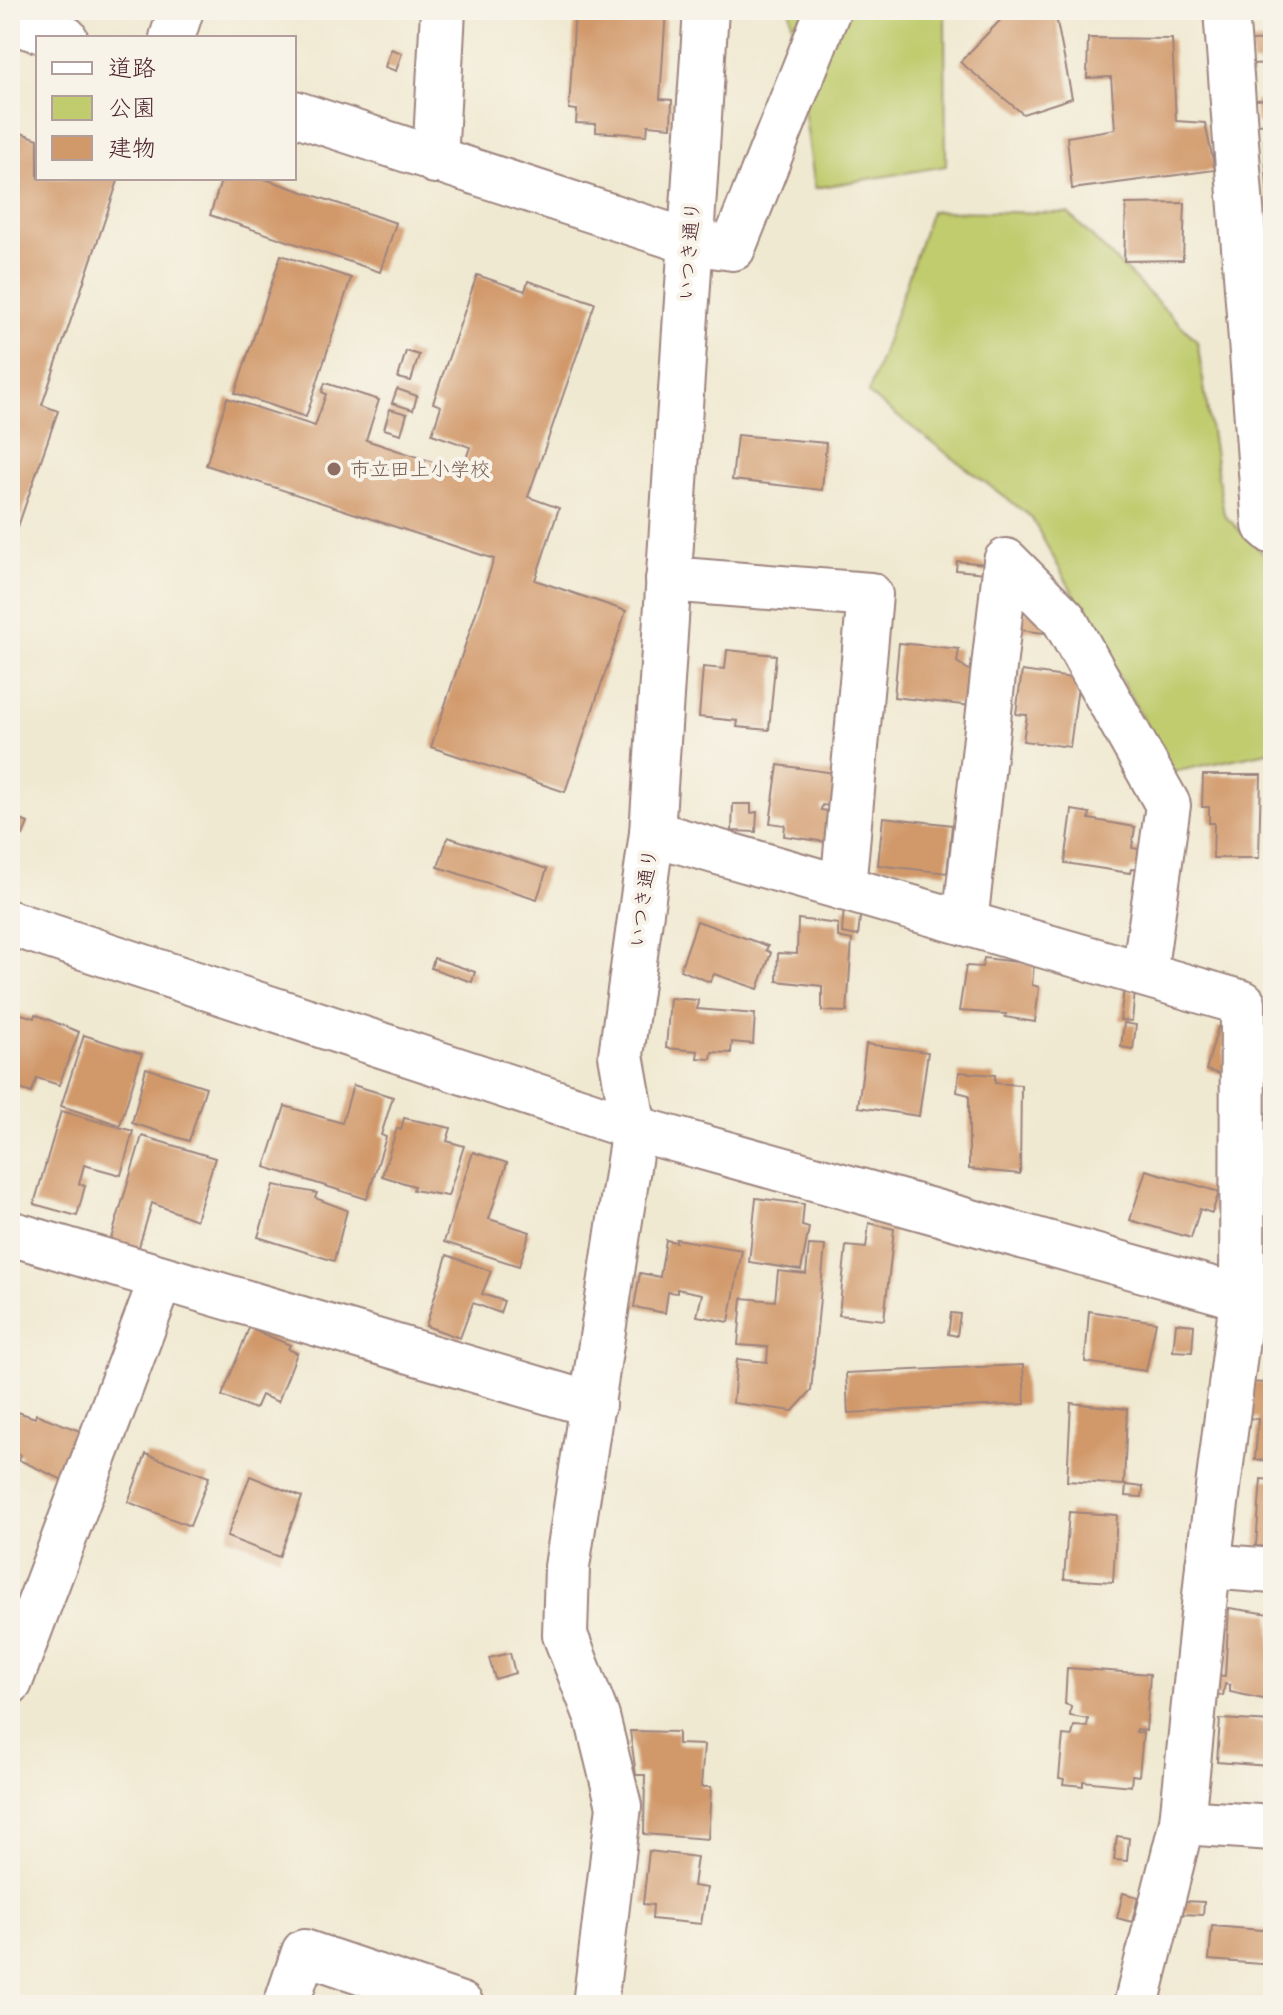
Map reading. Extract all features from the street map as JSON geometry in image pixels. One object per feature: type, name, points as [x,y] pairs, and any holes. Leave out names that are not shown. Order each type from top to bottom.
[{"type":"street","points":[[173,36],[181,10]]},
{"type":"street","points":[[435,161],[443,10]]},
{"type":"street","name":"いつき通り","points":[[595,2005],[619,1806],[597,1717],[565,1635],[567,1567],[634,1128],[621,1055],[652,833],[706,10]]},
{"type":"street","points":[[296,114],[690,242],[733,248],[828,10]]},
{"type":"street","points":[[1226,10],[1265,525],[1273,532]]},
{"type":"street","points":[[10,21],[59,36]]},
{"type":"street","points":[[965,923],[1006,561],[1064,619],[1168,805],[1144,974]]},
{"type":"street","points":[[668,579],[870,595],[843,888]]},
{"type":"street","points":[[652,833],[1243,1003],[1257,1302],[1208,1566],[1182,1822],[1136,2005]]},
{"type":"street","points":[[10,923],[634,1128],[1257,1302]]},
{"type":"street","points":[[10,1233],[593,1405]]},
{"type":"street","points":[[10,1682],[161,1280]]},
{"type":"street","points":[[1208,1566],[1273,1571]]},
{"type":"street","points":[[1182,1822],[1273,1828]]},
{"type":"street","points":[[286,2005],[304,1952],[461,2005]]},
{"type":"green space","points":[[790,10],[945,10],[946,166],[815,188]]},
{"type":"green space","points":[[931,211],[1068,213],[1197,341],[1224,515],[1273,563],[1273,751],[1172,772],[1031,517],[868,394]]},
{"type":"building","points":[[575,10],[666,10],[660,99],[672,100],[671,127],[648,125],[647,135],[596,132],[596,124],[576,123],[577,110],[569,109]]},
{"type":"building","points":[[1010,10],[1070,10],[1057,22],[1072,98],[1023,114],[960,62]]},
{"type":"building","points":[[1088,38],[1172,39],[1176,121],[1205,123],[1215,170],[1072,189],[1067,137],[1115,129],[1111,77],[1087,78]]},
{"type":"building","points":[[1273,40],[1273,63],[1252,64],[1251,41]]},
{"type":"building","points":[[391,49],[402,53],[396,71],[385,67]]},
{"type":"building","points":[[1273,99],[1273,123],[1257,124],[1255,100]]},
{"type":"building","points":[[10,129],[36,138],[36,180],[118,180],[42,405],[58,411],[16,532],[10,531]]},
{"type":"building","points":[[1273,136],[1273,205],[1268,205],[1264,137]]},
{"type":"building","points":[[221,180],[268,180],[396,223],[380,272],[210,215]]},
{"type":"building","points":[[1185,203],[1183,260],[1124,261],[1126,204]]},
{"type":"building","points":[[281,255],[351,278],[306,417],[235,393]]},
{"type":"building","points":[[477,275],[525,291],[528,281],[595,303],[528,497],[559,508],[535,580],[626,611],[565,792],[431,747],[494,559],[206,465],[227,398],[315,426],[326,394],[322,392],[325,383],[379,400],[366,440],[457,470],[463,467],[470,447],[432,434],[441,406],[433,403]]},
{"type":"building","points":[[406,351],[419,355],[411,381],[398,378]]},
{"type":"building","points":[[397,389],[417,396],[413,410],[392,403]]},
{"type":"building","points":[[390,409],[407,414],[401,434],[384,429]]},
{"type":"building","points":[[737,435],[826,443],[822,490],[732,480]]},
{"type":"building","points":[[957,561],[986,564],[985,573],[956,570]]},
{"type":"building","points":[[1022,611],[1036,613],[1045,627],[1044,633],[1020,630]]},
{"type":"building","points":[[899,643],[959,649],[957,662],[975,674],[971,706],[894,697]]},
{"type":"building","points":[[727,650],[776,655],[769,730],[737,727],[738,721],[699,717],[703,667],[725,669]]},
{"type":"building","points":[[1022,671],[1079,679],[1070,747],[1023,741],[1027,715],[1016,714]]},
{"type":"building","points":[[778,765],[842,774],[838,807],[822,805],[821,810],[839,813],[834,843],[784,836],[785,825],[770,823]]},
{"type":"building","points":[[1203,775],[1261,775],[1259,858],[1213,858],[1214,823],[1209,823],[1209,807],[1202,807]]},
{"type":"building","points":[[733,804],[751,804],[751,813],[757,812],[756,832],[732,831]]},
{"type":"building","points":[[1072,810],[1090,813],[1089,819],[1135,827],[1132,848],[1145,850],[1143,870],[1131,869],[1130,873],[1065,863]]},
{"type":"building","points":[[14,817],[28,823],[23,835],[10,830]]},
{"type":"building","points":[[883,817],[952,825],[947,873],[878,865]]},
{"type":"building","points":[[448,837],[547,869],[537,899],[438,867]]},
{"type":"building","points":[[844,907],[861,909],[858,936],[842,933]]},
{"type":"building","points":[[798,919],[838,924],[838,937],[852,940],[847,1012],[822,1011],[822,986],[777,981],[778,953],[797,954]]},
{"type":"building","points":[[697,921],[768,946],[766,950],[771,953],[758,989],[714,974],[710,982],[680,970]]},
{"type":"building","points":[[434,958],[475,972],[472,982],[431,968]]},
{"type":"building","points":[[984,958],[1034,964],[1032,985],[1039,987],[1035,1022],[1005,1017],[1006,1014],[959,1011],[966,966],[982,967]]},
{"type":"building","points":[[1124,989],[1135,991],[1132,1021],[1120,1020]]},
{"type":"building","points":[[670,998],[698,1000],[697,1009],[755,1014],[753,1044],[732,1042],[731,1053],[712,1052],[711,1059],[697,1058],[698,1051],[666,1048]]},
{"type":"building","points":[[18,1013],[34,1018],[35,1014],[79,1032],[59,1085],[37,1078],[31,1093],[10,1085],[10,1034]]},
{"type":"building","points":[[1124,1023],[1136,1025],[1133,1049],[1121,1047]]},
{"type":"building","points":[[1218,1027],[1225,1029],[1224,1075],[1206,1070]]},
{"type":"building","points":[[84,1035],[142,1054],[120,1125],[61,1106]]},
{"type":"building","points":[[866,1044],[928,1052],[919,1116],[858,1107]]},
{"type":"building","points":[[146,1068],[206,1087],[189,1141],[132,1123]]},
{"type":"building","points":[[959,1072],[995,1075],[995,1083],[1021,1085],[1020,1174],[969,1169],[969,1095],[957,1092]]},
{"type":"building","points":[[353,1085],[393,1097],[381,1135],[386,1137],[367,1199],[265,1167],[285,1106],[342,1123]]},
{"type":"building","points":[[61,1111],[133,1131],[121,1175],[84,1165],[79,1184],[85,1186],[77,1216],[34,1204]]},
{"type":"building","points":[[404,1118],[451,1128],[447,1141],[464,1146],[448,1196],[413,1190],[414,1186],[382,1176],[397,1128],[401,1130]]},
{"type":"building","points":[[142,1136],[215,1158],[196,1220],[152,1203],[138,1250],[110,1242]]},
{"type":"building","points":[[473,1152],[507,1163],[489,1219],[530,1232],[519,1266],[444,1242]]},
{"type":"building","points":[[1146,1170],[1219,1192],[1212,1213],[1200,1209],[1191,1238],[1130,1220]]},
{"type":"building","points":[[274,1185],[317,1193],[315,1198],[347,1210],[334,1261],[258,1237]]},
{"type":"building","points":[[756,1198],[804,1204],[802,1226],[809,1228],[801,1270],[749,1262]]},
{"type":"building","points":[[869,1223],[894,1229],[884,1320],[839,1315],[846,1246],[866,1248]]},
{"type":"building","points":[[676,1239],[742,1250],[729,1322],[697,1316],[702,1294],[677,1289],[677,1293],[668,1292],[665,1313],[634,1307],[640,1273],[660,1277],[666,1240],[676,1242]]},
{"type":"building","points":[[809,1245],[825,1246],[811,1391],[793,1411],[733,1403],[737,1359],[767,1362],[768,1347],[738,1345],[742,1298],[775,1301],[778,1271],[806,1274]]},
{"type":"building","points":[[447,1255],[491,1271],[482,1294],[504,1301],[500,1313],[473,1303],[460,1338],[426,1326]]},
{"type":"building","points":[[1089,1311],[1156,1322],[1146,1371],[1085,1362]]},
{"type":"building","points":[[951,1313],[960,1314],[957,1336],[948,1334]]},
{"type":"building","points":[[1176,1323],[1194,1325],[1192,1352],[1173,1351]]},
{"type":"building","points":[[249,1328],[290,1345],[288,1349],[297,1353],[278,1402],[261,1395],[255,1409],[222,1396]]},
{"type":"building","points":[[1270,1349],[1273,1350],[1273,1461],[1255,1460],[1258,1419],[1248,1418],[1250,1382],[1263,1383]]},
{"type":"building","points":[[1023,1365],[1025,1404],[848,1413],[846,1373]]},
{"type":"building","points":[[1071,1403],[1127,1409],[1124,1485],[1067,1481]]},
{"type":"building","points":[[15,1411],[35,1418],[36,1414],[85,1433],[65,1481],[19,1460],[21,1455],[10,1451],[10,1424]]},
{"type":"building","points":[[146,1454],[209,1477],[190,1526],[128,1502]]},
{"type":"building","points":[[250,1476],[302,1497],[279,1557],[227,1537]]},
{"type":"building","points":[[1261,1479],[1273,1480],[1273,1547],[1256,1546]]},
{"type":"building","points":[[1126,1485],[1143,1487],[1142,1497],[1125,1496]]},
{"type":"building","points":[[1069,1512],[1117,1515],[1113,1582],[1064,1579]]},
{"type":"building","points":[[1229,1608],[1270,1614],[1273,1701],[1230,1692],[1230,1685],[1225,1684],[1223,1696],[1213,1695],[1216,1675],[1225,1676]]},
{"type":"building","points":[[510,1653],[515,1673],[495,1679],[489,1658]]},
{"type":"building","points":[[1067,1668],[1150,1674],[1146,1731],[1137,1729],[1136,1732],[1143,1733],[1139,1776],[1132,1775],[1131,1786],[1083,1781],[1083,1786],[1063,1784],[1064,1779],[1059,1778],[1063,1735],[1072,1736],[1074,1726],[1087,1727],[1088,1719],[1070,1716],[1071,1706],[1065,1704]]},
{"type":"building","points":[[1220,1719],[1273,1722],[1273,1773],[1268,1773],[1269,1766],[1217,1762]]},
{"type":"building","points":[[630,1731],[678,1732],[678,1744],[704,1745],[701,1787],[711,1787],[708,1839],[644,1834],[645,1775],[636,1775]]},
{"type":"building","points":[[1117,1836],[1129,1838],[1127,1861],[1114,1860]]},
{"type":"building","points":[[649,1851],[697,1857],[693,1886],[707,1888],[701,1924],[652,1919],[653,1905],[643,1904]]},
{"type":"building","points":[[1123,1893],[1138,1897],[1132,1922],[1117,1918]]},
{"type":"building","points":[[1182,1901],[1204,1902],[1203,1915],[1182,1914]]},
{"type":"building","points":[[1212,1926],[1273,1931],[1273,1965],[1209,1960]]},
{"type":"building","points":[[1205,1997],[1273,2002],[1273,2005],[1204,2005]]},
{"type":"place","name":"市立田上小学校","points":[[334,469]]}]
